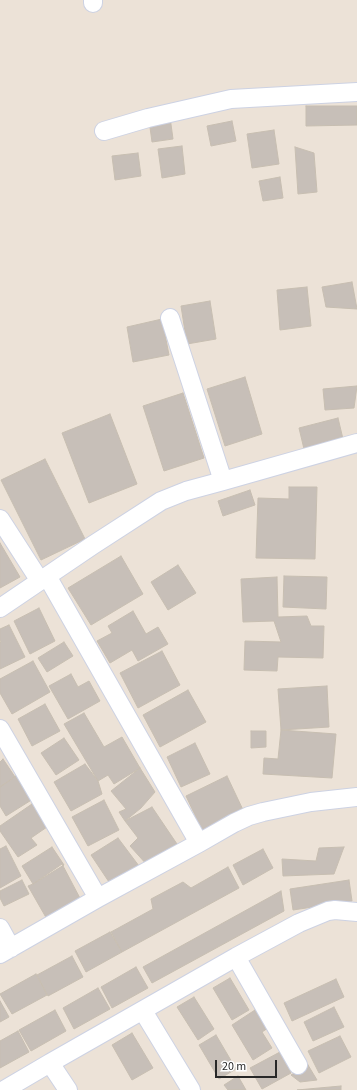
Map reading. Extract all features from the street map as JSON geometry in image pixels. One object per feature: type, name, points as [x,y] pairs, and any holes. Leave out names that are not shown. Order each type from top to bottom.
[{"type":"street","points":[[104,131],[148,118],[231,99],[357,92]]},
{"type":"street","points":[[170,318],[223,482]]},
{"type":"street","points":[[0,608],[92,545],[161,501],[186,491],[223,482],[357,443]]},
{"type":"street","points":[[0,520],[43,579],[199,843]]},
{"type":"street","points":[[0,729],[98,898]]},
{"type":"street","points":[[0,928],[6,951],[98,898],[249,816],[311,802],[357,797]]},
{"type":"street","points":[[4,1090],[236,957],[299,923],[328,911],[335,910],[357,912]]},
{"type":"street","points":[[236,957],[298,1065]]},
{"type":"street","points":[[143,1011],[191,1090]]},
{"type":"street","points":[[50,1063],[68,1090]]},
{"type":"building","points":[[306,106],[357,106],[357,125],[306,126]]},
{"type":"building","points":[[170,117],[173,139],[152,142],[149,120]]},
{"type":"building","points":[[232,121],[236,141],[211,146],[207,126]]},
{"type":"building","points":[[274,130],[279,164],[252,168],[247,134]]},
{"type":"building","points":[[182,146],[185,174],[162,178],[158,149]]},
{"type":"building","points":[[295,147],[314,153],[317,192],[298,194]]},
{"type":"building","points":[[138,153],[141,176],[115,180],[112,156]]},
{"type":"building","points":[[280,177],[283,198],[263,201],[259,181]]},
{"type":"building","points":[[352,282],[357,309],[326,307],[322,287]]},
{"type":"building","points":[[307,287],[311,326],[280,330],[277,290]]},
{"type":"building","points":[[210,301],[216,339],[187,344],[181,306]]},
{"type":"building","points":[[162,319],[169,355],[133,362],[127,327]]},
{"type":"building","points":[[245,377],[262,434],[225,446],[207,389]]},
{"type":"building","points":[[357,386],[354,408],[325,410],[323,389]]},
{"type":"building","points":[[183,393],[204,458],[164,471],[143,406]]},
{"type":"building","points":[[110,414],[137,484],[89,503],[62,433]]},
{"type":"building","points":[[338,418],[343,439],[304,449],[299,428]]},
{"type":"building","points":[[45,459],[85,539],[41,560],[1,480]]},
{"type":"building","points":[[289,487],[317,487],[315,559],[256,558],[258,498],[289,499]]},
{"type":"building","points":[[250,490],[255,505],[223,516],[218,501]]},
{"type":"building","points":[[0,543],[20,577],[0,588]]},
{"type":"building","points":[[121,556],[143,594],[91,625],[68,588]]},
{"type":"building","points":[[178,565],[196,593],[168,610],[151,582]]},
{"type":"building","points":[[284,576],[327,577],[326,609],[283,607]]},
{"type":"building","points":[[277,577],[278,617],[307,616],[311,626],[324,626],[323,658],[278,657],[277,671],[244,670],[245,641],[281,642],[274,621],[243,622],[241,579]]},
{"type":"building","points":[[39,608],[55,641],[30,654],[14,621]]},
{"type":"building","points":[[133,611],[146,634],[158,627],[168,644],[138,661],[132,650],[110,663],[97,641],[112,633],[108,626]]},
{"type":"building","points":[[9,625],[25,657],[0,669],[0,629]]},
{"type":"building","points":[[64,642],[73,656],[47,672],[38,658]]},
{"type":"building","points":[[162,651],[180,685],[138,708],[120,673]]},
{"type":"building","points":[[33,661],[50,692],[12,714],[0,693],[0,679]]},
{"type":"building","points":[[71,674],[78,687],[89,681],[100,701],[68,719],[49,686]]},
{"type":"building","points":[[327,686],[329,727],[281,730],[278,689]]},
{"type":"building","points":[[188,690],[206,722],[160,747],[143,715]]},
{"type":"building","points":[[45,704],[60,731],[32,746],[18,719]]},
{"type":"building","points":[[84,713],[104,747],[122,737],[140,768],[114,784],[108,775],[98,781],[64,724]]},
{"type":"building","points":[[281,730],[336,734],[332,778],[263,774],[264,758],[278,759]]},
{"type":"building","points":[[251,731],[266,731],[266,747],[251,748]]},
{"type":"building","points":[[64,738],[79,760],[56,775],[41,753]]},
{"type":"building","points":[[195,743],[210,774],[181,787],[167,757]]},
{"type":"building","points":[[3,759],[15,777],[0,787],[0,762]]},
{"type":"building","points":[[85,764],[98,781],[102,794],[71,811],[54,782]]},
{"type":"building","points":[[140,768],[155,792],[141,808],[125,821],[119,812],[126,809],[111,791]]},
{"type":"building","points":[[17,775],[33,799],[6,816],[0,806],[0,787]]},
{"type":"building","points":[[227,776],[244,812],[203,832],[186,796]]},
{"type":"building","points":[[104,800],[119,830],[88,846],[72,817]]},
{"type":"building","points":[[32,804],[47,827],[31,838],[37,845],[18,857],[0,831],[0,826]]},
{"type":"building","points":[[152,807],[177,844],[148,866],[130,846],[138,838],[125,821]]},
{"type":"building","points":[[118,838],[139,866],[111,885],[91,855]]},
{"type":"building","points":[[6,846],[21,876],[0,888],[0,849]]},
{"type":"building","points":[[52,847],[64,865],[33,884],[22,866]]},
{"type":"building","points":[[344,847],[334,874],[283,876],[282,859],[316,861],[319,848]]},
{"type":"building","points":[[263,849],[273,868],[243,885],[233,865]]},
{"type":"building","points":[[62,864],[82,902],[48,921],[28,886]]},
{"type":"building","points":[[228,867],[239,888],[122,952],[111,932],[153,909],[151,899],[183,882],[191,888]]},
{"type":"building","points":[[22,880],[29,894],[4,906],[0,898],[0,891]]},
{"type":"building","points":[[349,880],[352,901],[293,910],[290,889]]},
{"type":"building","points":[[281,891],[284,911],[152,983],[143,967]]},
{"type":"building","points":[[110,932],[122,952],[86,972],[75,951]]},
{"type":"building","points":[[72,956],[83,977],[48,996],[37,975]]},
{"type":"building","points":[[136,967],[148,988],[112,1008],[101,987]]},
{"type":"building","points":[[36,974],[47,995],[12,1014],[0,994]]},
{"type":"building","points":[[230,978],[249,1010],[232,1020],[213,988]]},
{"type":"building","points":[[336,979],[344,997],[292,1021],[284,1003]]},
{"type":"building","points":[[98,988],[110,1009],[74,1029],[63,1008]]},
{"type":"building","points":[[194,997],[214,1029],[198,1040],[177,1007]]},
{"type":"building","points":[[0,1001],[9,1017],[0,1022]]},
{"type":"building","points":[[334,1007],[344,1027],[313,1041],[304,1022]]},
{"type":"building","points":[[55,1010],[66,1031],[31,1051],[19,1030]]},
{"type":"building","points":[[255,1010],[263,1022],[267,1019],[271,1026],[262,1032],[272,1048],[253,1060],[232,1025]]},
{"type":"building","points":[[18,1031],[29,1052],[0,1068],[0,1041]]},
{"type":"building","points":[[132,1033],[153,1068],[132,1080],[112,1045]]},
{"type":"building","points":[[216,1035],[236,1069],[219,1079],[199,1045]]},
{"type":"building","points":[[340,1036],[351,1057],[319,1073],[308,1051]]},
{"type":"building","points":[[280,1052],[291,1073],[262,1089],[250,1068]]},
{"type":"building","points":[[308,1065],[317,1080],[300,1082],[291,1075]]},
{"type":"building","points":[[238,1076],[246,1090],[228,1090],[224,1085]]},
{"type":"building","points":[[341,1086],[341,1090],[297,1090]]}]
